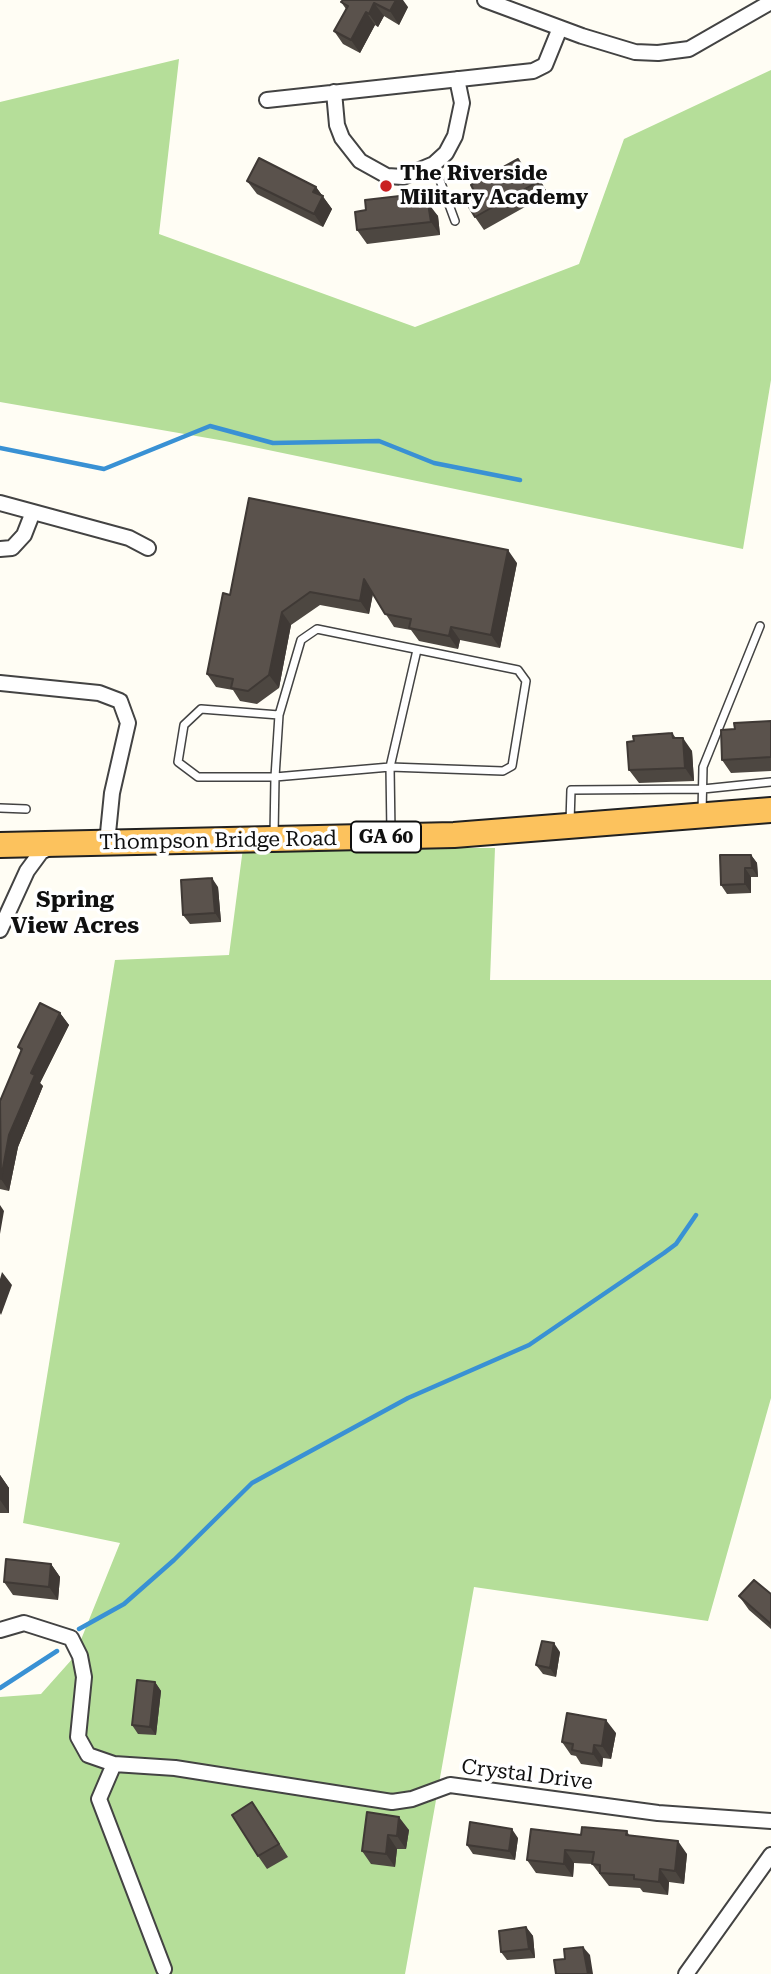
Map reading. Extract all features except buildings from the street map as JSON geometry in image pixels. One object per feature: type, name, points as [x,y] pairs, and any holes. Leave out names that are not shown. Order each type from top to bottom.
[{"type":"highway","name":"Thompson Bridge Road","points":[[0,845],[391,837],[570,827],[771,810]]},
{"type":"street","points":[[485,0],[635,52],[658,53],[689,49],[771,2]]},
{"type":"street","points":[[267,100],[533,71],[545,65],[560,28]]},
{"type":"street","points":[[334,92],[337,125],[342,138],[360,161],[387,177],[403,177],[434,164],[446,153],[455,136],[462,103],[457,79]]},
{"type":"street","points":[[0,503],[128,538],[148,548]]},
{"type":"street","points":[[0,549],[12,548],[24,535],[33,512]]},
{"type":"street","points":[[0,683],[99,693],[121,702],[128,723],[112,793],[107,843]]},
{"type":"street","points":[[0,930],[27,871],[41,852],[57,844]]},
{"type":"street","points":[[0,1630],[24,1623],[71,1638],[80,1656],[84,1677],[78,1737],[88,1755],[114,1764],[99,1799],[164,1969]]},
{"type":"street","name":"Crystal Drive","points":[[114,1764],[176,1768],[392,1802],[450,1785],[658,1813],[771,1821]]},
{"type":"street","points":[[686,1974],[771,1855]]},
{"type":"lane","points":[[434,164],[456,221]]},
{"type":"lane","points":[[702,817],[703,767],[760,626]]},
{"type":"lane","points":[[274,841],[275,777],[279,715],[301,640],[317,629],[518,670],[526,681],[512,766],[503,771],[390,767],[275,777],[198,777],[178,762],[184,725],[201,709],[279,715]]},
{"type":"lane","points":[[391,837],[390,767],[417,650]]},
{"type":"lane","points":[[570,827],[571,790],[703,789],[771,782]]},
{"type":"lane","points":[[0,808],[26,809]]},
{"type":"green space","points":[[179,59],[159,234],[415,327],[579,264],[624,139],[771,70],[771,380],[743,549],[225,441],[0,402],[0,102]]},
{"type":"green space","points":[[243,848],[495,848],[490,980],[771,980],[771,1398],[708,1621],[474,1587],[405,1974],[0,1974],[0,1697],[41,1694],[74,1657],[120,1543],[23,1523],[115,960],[229,955]]},
{"type":"waterway","points":[[0,448],[104,469],[210,426],[273,443],[379,441],[434,463],[520,480]]},
{"type":"waterway","points":[[79,1629],[124,1604],[174,1560],[252,1483],[408,1398],[529,1345],[676,1244],[696,1215]]},
{"type":"waterway","points":[[0,1688],[57,1651]]},
{"type":"place","name":"The Riverside Military Academy","points":[[386,186]]},
{"type":"district","name":"Spring View Acres","points":[[75,913]]}]
